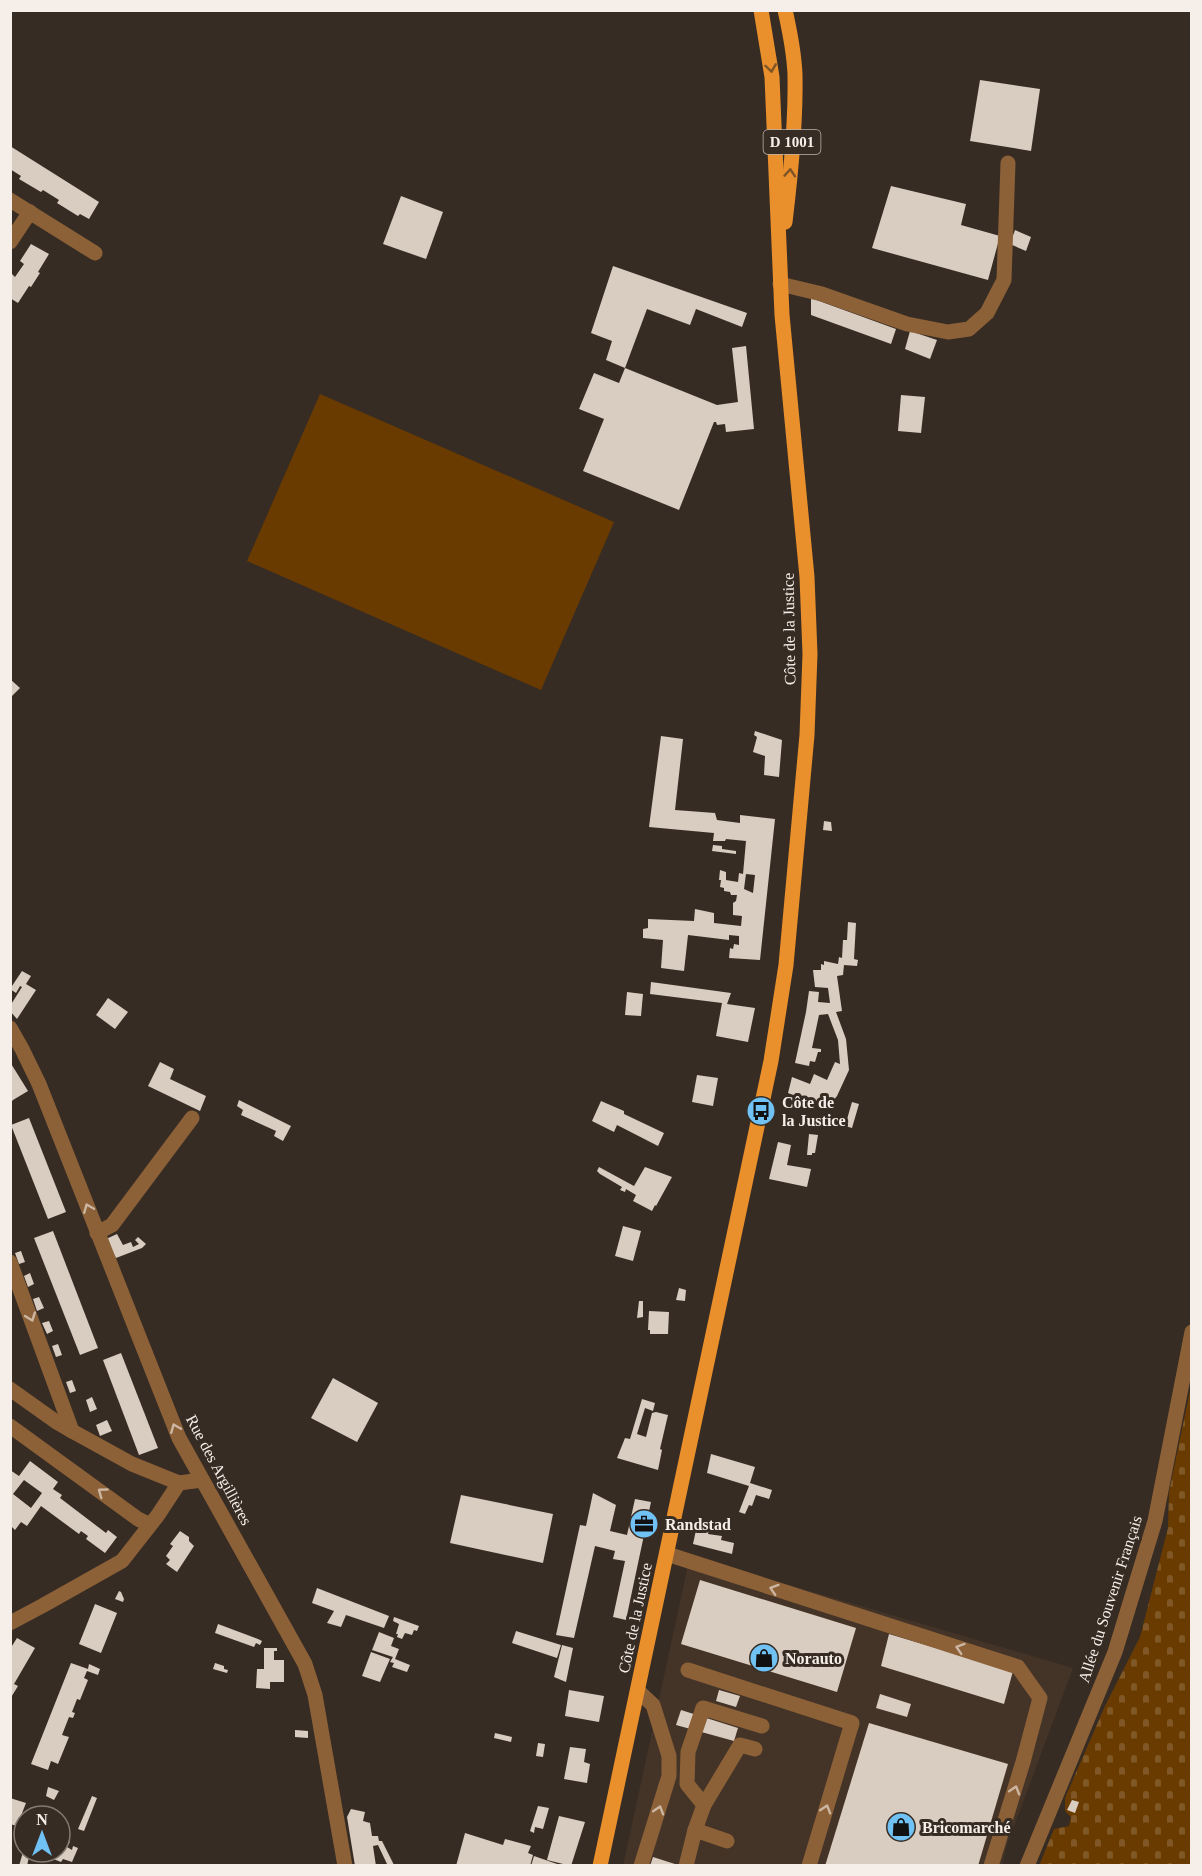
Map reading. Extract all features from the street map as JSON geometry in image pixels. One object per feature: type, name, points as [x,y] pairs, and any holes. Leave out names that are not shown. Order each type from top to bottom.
[{"type":"main road","name":"Côte de la Justice","points":[[600,1866],[778,1022],[786,965],[807,735],[810,654],[807,577],[782,315],[772,77],[761,10]]},
{"type":"main road","name":"Côte de la Justice","points":[[780,278],[790,179],[794,85],[793,55],[785,10]]},
{"type":"street","points":[[780,278],[907,324],[948,332],[969,328],[987,313],[1004,280],[1008,163]]},
{"type":"street","points":[[10,200],[95,253]]},
{"type":"street","points":[[10,243],[30,212]]},
{"type":"street","name":"Rue des Argillières","points":[[10,1028],[39,1084],[179,1438],[305,1664],[315,1695],[345,1866]]},
{"type":"street","points":[[98,1233],[112,1225],[192,1118]]},
{"type":"street","points":[[10,1262],[16,1286],[72,1431]]},
{"type":"street","name":"Allée du Souvenir Français","points":[[1027,1866],[1115,1652],[1155,1521],[1191,1332]]},
{"type":"street","points":[[10,1389],[55,1421],[132,1464],[179,1483],[202,1480]]},
{"type":"street","points":[[10,1426],[138,1519],[150,1525]]},
{"type":"street","points":[[10,1623],[122,1561],[179,1483]]},
{"type":"street","points":[[667,1554],[1018,1666],[1041,1698],[991,1866]]},
{"type":"street","points":[[688,1670],[852,1723],[809,1866]]},
{"type":"street","points":[[638,1691],[653,1705],[669,1756],[669,1776],[641,1866]]},
{"type":"street","points":[[704,1805],[687,1784],[688,1752],[703,1708],[762,1726]]},
{"type":"street","points":[[686,1866],[704,1805],[740,1744],[747,1721]]},
{"type":"street","points":[[740,1744],[755,1749]]},
{"type":"street","points":[[695,1830],[727,1841]]},
{"type":"shaded area","points":[[690,1556],[1073,1668],[1006,1848],[1002,1865],[623,1866]]},
{"type":"green space","points":[[320,394],[614,522],[541,690],[247,561]]},
{"type":"green space","points":[[1191,1386],[1191,1865],[1039,1866],[1054,1829],[1069,1826],[1071,1817],[1065,1811],[1065,1798],[1105,1706],[1140,1637],[1168,1528],[1169,1492]]},
{"type":"building","points":[[980,80],[1040,89],[1031,151],[970,141]]},
{"type":"building","points":[[10,146],[99,202],[89,219],[80,214],[78,216],[57,203],[59,200],[19,179],[21,176],[10,169]]},
{"type":"building","points":[[891,186],[966,204],[961,225],[1000,236],[988,280],[872,248]]},
{"type":"building","points":[[401,196],[443,212],[426,259],[383,244]]},
{"type":"building","points":[[1015,230],[1031,237],[1026,251],[1010,244]]},
{"type":"building","points":[[31,244],[49,254],[38,272],[40,273],[18,303],[10,298],[10,277],[12,274],[15,277],[24,264],[20,261]]},
{"type":"building","points":[[613,266],[747,313],[742,327],[696,309],[690,325],[647,309],[625,368],[606,360],[612,341],[591,333]]},
{"type":"building","points":[[811,298],[896,329],[891,344],[811,315]]},
{"type":"building","points":[[910,331],[937,340],[930,359],[905,349]]},
{"type":"building","points":[[746,346],[754,429],[726,432],[725,424],[717,425],[714,422],[679,510],[583,471],[604,419],[579,409],[594,373],[619,383],[625,368],[717,405],[738,402],[732,348]]},
{"type":"building","points":[[901,395],[925,397],[921,433],[898,431]]},
{"type":"building","points":[[10,679],[20,688],[10,698]]},
{"type":"building","points":[[755,731],[782,740],[779,777],[764,775],[765,756],[753,752],[757,737],[754,735]]},
{"type":"building","points":[[661,736],[683,739],[675,810],[715,813],[717,820],[740,823],[740,815],[775,819],[760,960],[729,958],[730,948],[733,949],[734,944],[739,945],[739,936],[729,935],[729,940],[688,935],[684,971],[661,968],[663,940],[643,938],[643,929],[648,928],[648,919],[694,921],[695,909],[714,913],[714,923],[741,926],[742,916],[733,915],[733,903],[737,895],[724,891],[724,888],[720,887],[721,880],[719,880],[720,870],[726,872],[726,880],[738,882],[739,873],[743,874],[746,841],[726,839],[725,841],[713,841],[714,833],[649,827]],"holes":[[[746,874],[755,875],[753,893],[744,889]]]},
{"type":"building","points":[[824,821],[831,822],[832,831],[823,830]]},
{"type":"building","points":[[713,845],[736,851],[736,854],[712,851]]},
{"type":"building","points":[[848,922],[856,923],[854,959],[858,960],[857,966],[844,965],[843,975],[837,976],[842,1011],[836,1012],[846,1039],[849,1070],[837,1096],[826,1110],[788,1093],[792,1077],[810,1084],[814,1074],[827,1080],[835,1062],[840,1064],[838,1040],[828,1014],[819,1015],[812,1048],[821,1049],[821,1052],[818,1052],[815,1062],[810,1061],[809,1066],[795,1063],[809,991],[819,992],[818,1002],[830,1003],[828,988],[815,987],[813,970],[821,970],[821,964],[824,965],[824,961],[838,964],[839,957],[842,958],[843,940],[847,940]]},
{"type":"building","points":[[22,971],[31,976],[26,984],[36,990],[17,1019],[10,1011],[10,1006],[22,987],[20,986],[16,993],[10,989],[10,985],[12,986]]},
{"type":"building","points":[[651,982],[731,993],[727,1004],[755,1008],[748,1042],[716,1036],[722,1003],[650,994]]},
{"type":"building","points":[[627,992],[643,994],[641,1016],[625,1015]]},
{"type":"building","points":[[108,998],[128,1012],[115,1029],[96,1015]]},
{"type":"building","points":[[10,1062],[28,1091],[10,1103]]},
{"type":"building","points":[[160,1062],[174,1069],[170,1079],[206,1096],[200,1111],[148,1086]]},
{"type":"building","points":[[697,1075],[718,1078],[713,1106],[692,1102]]},
{"type":"building","points":[[239,1100],[291,1126],[283,1141],[274,1136],[276,1131],[241,1115],[243,1110],[237,1106]]},
{"type":"building","points":[[601,1101],[664,1133],[658,1146],[617,1125],[614,1132],[592,1121]]},
{"type":"building","points":[[852,1102],[859,1104],[852,1128],[845,1126]]},
{"type":"building","points":[[29,1118],[66,1212],[48,1219],[11,1125]]},
{"type":"building","points":[[809,1134],[818,1135],[815,1153],[812,1155],[807,1155]]},
{"type":"building","points":[[778,1142],[791,1145],[787,1165],[811,1169],[807,1187],[769,1179]]},
{"type":"building","points":[[599,1167],[634,1186],[645,1167],[672,1177],[652,1211],[633,1201],[636,1195],[626,1189],[625,1192],[620,1190],[622,1187],[600,1174],[597,1171]]},
{"type":"building","points":[[623,1226],[641,1231],[633,1261],[615,1256]]},
{"type":"building","points":[[53,1231],[98,1348],[80,1355],[34,1238]]},
{"type":"building","points":[[117,1234],[123,1245],[131,1242],[133,1247],[139,1244],[135,1240],[138,1237],[146,1244],[142,1248],[116,1258],[106,1239]]},
{"type":"building","points":[[21,1251],[25,1262],[19,1264],[15,1253]]},
{"type":"building","points":[[30,1273],[34,1284],[28,1287],[24,1276]]},
{"type":"building","points":[[679,1288],[686,1290],[685,1301],[676,1300]]},
{"type":"building","points":[[39,1297],[44,1308],[37,1311],[33,1299]]},
{"type":"building","points":[[639,1301],[643,1301],[643,1317],[637,1318]]},
{"type":"building","points":[[649,1311],[669,1312],[668,1334],[650,1334],[648,1330]]},
{"type":"building","points":[[49,1321],[53,1331],[47,1334],[42,1323]]},
{"type":"building","points":[[58,1344],[62,1355],[56,1357],[52,1346]]},
{"type":"building","points":[[121,1353],[158,1448],[139,1455],[103,1360]]},
{"type":"building","points":[[333,1378],[378,1403],[357,1442],[311,1418]]},
{"type":"building","points":[[72,1380],[76,1391],[70,1393],[66,1382]]},
{"type":"building","points":[[92,1397],[97,1409],[90,1412],[86,1400]]},
{"type":"building","points":[[642,1399],[655,1403],[653,1411],[645,1408],[637,1434],[646,1437],[652,1413],[668,1415],[658,1470],[617,1458],[625,1438],[630,1439]]},
{"type":"building","points":[[107,1420],[112,1431],[100,1436],[96,1425]]},
{"type":"building","points":[[711,1454],[755,1467],[750,1483],[772,1490],[769,1499],[756,1495],[752,1506],[749,1505],[745,1514],[739,1512],[749,1486],[707,1473]]},
{"type":"building","points":[[30,1461],[58,1482],[53,1489],[62,1495],[60,1498],[106,1533],[108,1530],[117,1537],[105,1553],[86,1539],[88,1536],[81,1531],[79,1534],[41,1506],[27,1526],[21,1522],[15,1530],[12,1527],[10,1529],[10,1470],[19,1476]],"holes":[[[24,1480],[42,1493],[31,1508],[13,1494]]]},
{"type":"building","points":[[593,1493],[616,1505],[610,1531],[627,1535],[635,1499],[651,1502],[626,1620],[613,1617],[625,1561],[613,1559],[615,1551],[595,1546],[574,1638],[556,1635],[580,1525],[586,1526]]},
{"type":"building","points":[[461,1495],[553,1514],[543,1563],[450,1543]]},
{"type":"building","points":[[698,1521],[710,1524],[708,1534],[722,1536],[721,1540],[734,1543],[732,1554],[693,1544]]},
{"type":"building","points":[[180,1531],[189,1537],[189,1541],[194,1546],[177,1572],[166,1564],[170,1560],[166,1556],[173,1546],[170,1544]]},
{"type":"building","points":[[700,1580],[856,1628],[837,1692],[681,1644]]},
{"type":"building","points":[[317,1588],[389,1616],[384,1628],[346,1615],[341,1627],[327,1623],[334,1611],[312,1603]]},
{"type":"building","points":[[119,1591],[124,1599],[123,1602],[115,1599]]},
{"type":"building","points":[[95,1604],[117,1613],[101,1653],[79,1644]]},
{"type":"building","points":[[394,1617],[419,1626],[417,1631],[414,1630],[412,1635],[405,1633],[402,1639],[397,1637],[399,1624],[393,1621]]},
{"type":"building","points":[[218,1624],[262,1641],[260,1645],[256,1643],[254,1647],[215,1633]]},
{"type":"building","points":[[516,1631],[561,1645],[557,1658],[512,1643]]},
{"type":"building","points":[[379,1632],[394,1638],[391,1646],[399,1649],[395,1659],[410,1665],[407,1672],[392,1667],[394,1663],[390,1662],[393,1657],[372,1650]]},
{"type":"building","points":[[889,1634],[1013,1671],[1004,1704],[881,1666]]},
{"type":"building","points":[[17,1638],[35,1648],[14,1684],[18,1686],[10,1699],[10,1649]]},
{"type":"building","points":[[562,1645],[573,1648],[566,1682],[554,1677]]},
{"type":"building","points":[[264,1648],[277,1648],[277,1651],[274,1651],[274,1660],[284,1660],[284,1682],[270,1682],[270,1689],[256,1688],[257,1669],[264,1669]]},
{"type":"building","points":[[371,1652],[390,1659],[380,1682],[362,1676]]},
{"type":"building","points":[[71,1663],[88,1669],[89,1664],[100,1669],[98,1675],[87,1671],[84,1678],[88,1680],[80,1700],[77,1699],[72,1712],[75,1713],[73,1718],[69,1717],[62,1735],[69,1737],[58,1764],[51,1761],[48,1770],[31,1764]]},
{"type":"building","points":[[215,1663],[224,1666],[224,1669],[228,1670],[227,1673],[213,1669]]},
{"type":"building","points":[[569,1690],[604,1696],[599,1722],[565,1716]]},
{"type":"building","points":[[719,1690],[740,1696],[736,1707],[716,1701]]},
{"type":"building","points":[[880,1694],[911,1704],[907,1717],[876,1708]]},
{"type":"building","points":[[681,1710],[738,1728],[734,1741],[676,1725]]},
{"type":"building","points":[[869,1723],[1008,1764],[978,1866],[825,1866]]},
{"type":"building","points":[[295,1730],[308,1731],[308,1738],[295,1737]]},
{"type":"building","points":[[495,1733],[512,1737],[511,1742],[494,1738]]},
{"type":"building","points":[[538,1743],[545,1744],[543,1757],[536,1756]]},
{"type":"building","points":[[570,1747],[586,1749],[584,1762],[590,1764],[587,1783],[564,1779]]},
{"type":"building","points":[[48,1787],[59,1791],[54,1800],[46,1796]]},
{"type":"building","points":[[92,1796],[97,1798],[84,1831],[78,1829]]},
{"type":"building","points":[[10,1798],[26,1803],[12,1804],[12,1825],[10,1824]]},
{"type":"building","points":[[1072,1800],[1079,1802],[1075,1813],[1067,1810]]},
{"type":"building","points":[[538,1806],[549,1808],[543,1829],[535,1827],[534,1833],[530,1831]]},
{"type":"building","points":[[351,1809],[365,1812],[363,1821],[370,1823],[372,1836],[378,1836],[379,1841],[382,1841],[394,1865],[387,1864],[378,1845],[373,1846],[376,1866],[355,1866],[347,1817]]},
{"type":"building","points":[[559,1816],[585,1822],[571,1866],[547,1860]]},
{"type":"building","points":[[465,1833],[503,1845],[505,1839],[531,1846],[528,1853],[533,1855],[530,1866],[456,1866]]},
{"type":"building","points":[[73,1846],[78,1848],[72,1862]]},
{"type":"building","points":[[534,1856],[560,1865],[560,1866],[531,1866]]},
{"type":"building","points":[[653,1857],[678,1865],[650,1866]]},
{"type":"place","name":"Côte de la Justice","points":[[761,1111]]},
{"type":"place","name":"Randstad","points":[[644,1524]]},
{"type":"place","name":"Norauto","points":[[764,1658]]},
{"type":"place","name":"Bricomarché","points":[[901,1827]]}]
